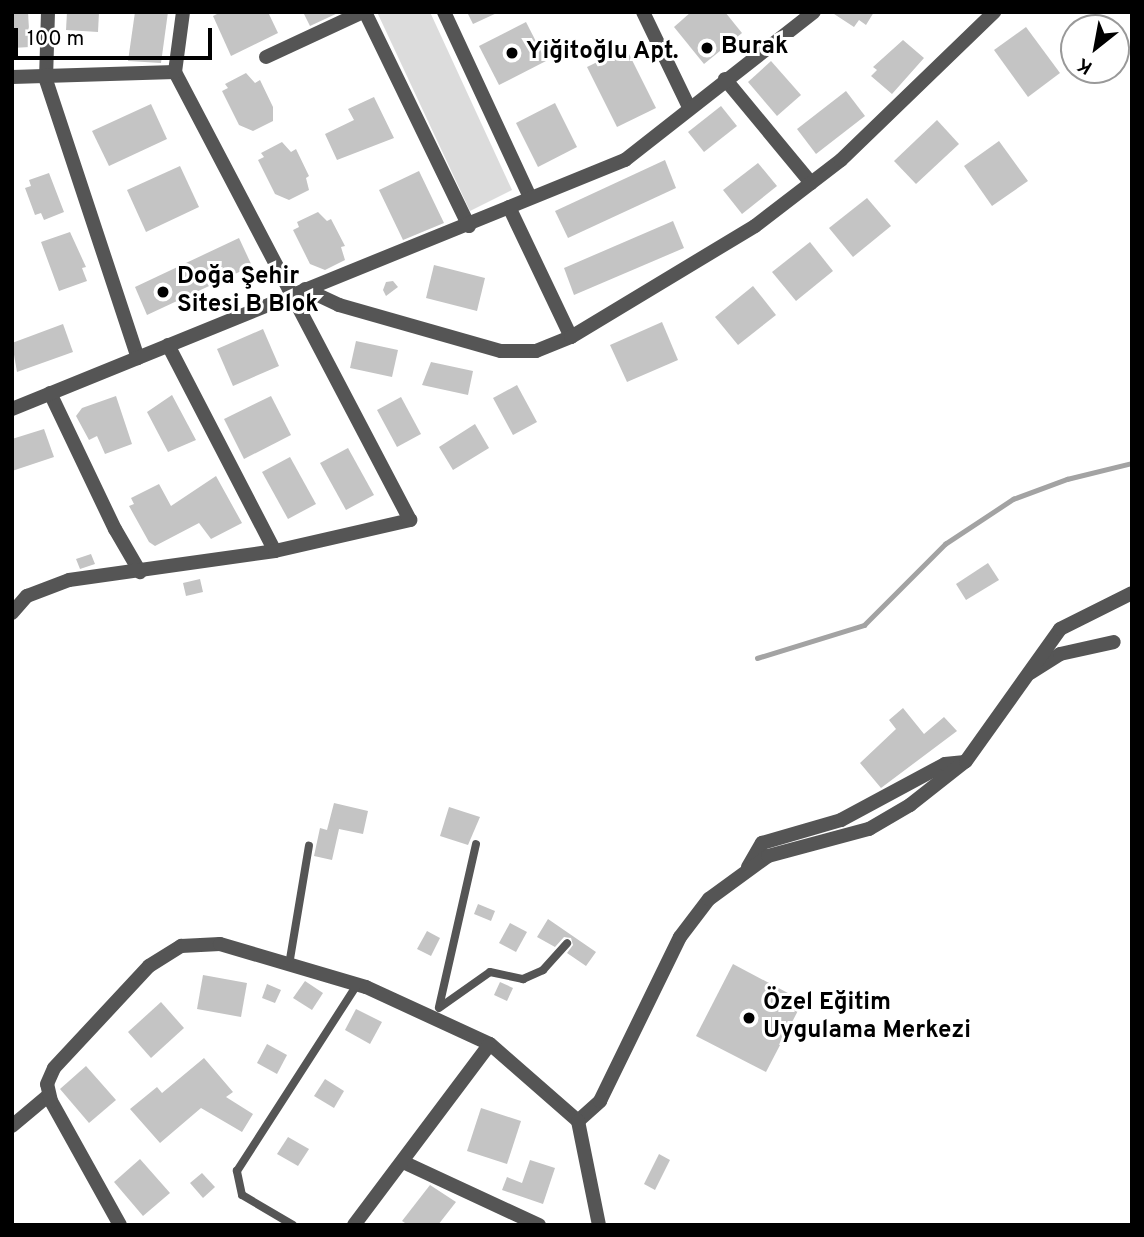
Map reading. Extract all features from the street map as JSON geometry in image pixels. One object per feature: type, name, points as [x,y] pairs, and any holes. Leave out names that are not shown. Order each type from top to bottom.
[{"type":"street","points":[[48,12],[46,80],[138,358]]},
{"type":"street","points":[[12,613],[27,596],[69,580],[275,551],[410,520],[299,291],[175,72],[183,12]]},
{"type":"street","points":[[266,57],[364,12],[469,226]]},
{"type":"street","points":[[444,12],[530,197]]},
{"type":"street","points":[[643,12],[689,107]]},
{"type":"street","points":[[12,409],[299,291],[469,226],[530,197],[625,160],[689,107],[814,12]]},
{"type":"street","points":[[299,291],[501,351],[536,351],[571,337],[755,226],[841,160],[994,12]]},
{"type":"street","points":[[12,77],[46,80],[175,72]]},
{"type":"street","points":[[725,79],[811,183]]},
{"type":"street","points":[[509,207],[571,337]]},
{"type":"street","points":[[168,345],[275,551]]},
{"type":"street","points":[[50,393],[115,529],[140,572]]},
{"type":"street","points":[[578,1121],[600,1101],[680,937],[709,899],[748,867],[768,856],[869,829],[910,805],[966,761],[1020,679],[1059,629],[1132,593]]},
{"type":"street","points":[[1020,679],[1060,654],[1114,642]]},
{"type":"street","points":[[748,867],[762,844],[841,820],[945,764],[966,761]]},
{"type":"street","points":[[120,1225],[49,1095],[47,1084],[54,1068],[149,966],[181,946],[220,944],[435,1011],[490,1044],[578,1121],[599,1225]]},
{"type":"street","points":[[354,1225],[490,1044]]},
{"type":"street","points":[[12,1126],[49,1095]]},
{"type":"street","points":[[403,1162],[539,1225]]},
{"type":"lane","points":[[435,1011],[476,844]]},
{"type":"lane","points":[[289,965],[309,846]]},
{"type":"lane","points":[[435,1011],[490,972],[523,979],[543,970],[567,943]]},
{"type":"lane","points":[[293,1225],[242,1195],[237,1171],[357,985]]},
{"type":"shaded area","points":[[377,12],[430,12],[512,190],[470,211]]},
{"type":"building","points":[[12,12],[28,12],[30,47],[12,48]]},
{"type":"building","points":[[67,12],[99,12],[98,32],[66,30]]},
{"type":"building","points":[[135,12],[168,12],[161,63],[128,61]]},
{"type":"building","points":[[221,12],[268,12],[278,33],[231,56],[213,16]]},
{"type":"building","points":[[303,12],[340,12],[310,26]]},
{"type":"building","points":[[467,12],[499,12],[473,24]]},
{"type":"building","name":"Burak","points":[[691,12],[725,12],[742,33],[704,64],[674,27]]},
{"type":"building","points":[[831,12],[874,12],[866,25],[859,20],[854,27]]},
{"type":"building","name":"Yiğitoğlu Apt.","points":[[526,22],[546,61],[499,85],[479,46]]},
{"type":"building","points":[[1026,27],[1060,73],[1028,97],[994,50]]},
{"type":"building","points":[[903,40],[924,58],[892,94],[871,76],[877,70],[873,67]]},
{"type":"building","points":[[626,48],[656,108],[617,127],[587,67]]},
{"type":"building","points":[[771,61],[801,95],[777,116],[748,82]]},
{"type":"building","points":[[246,73],[255,83],[260,80],[273,107],[273,121],[253,131],[239,125],[222,91],[228,88],[225,84]]},
{"type":"building","points":[[846,91],[865,116],[816,154],[797,129]]},
{"type":"building","points":[[374,97],[394,138],[337,160],[325,134],[354,120],[348,109]]},
{"type":"building","points":[[555,103],[577,147],[538,167],[516,123]]},
{"type":"building","points":[[151,104],[167,139],[109,166],[92,131]]},
{"type":"building","points":[[721,106],[737,126],[704,152],[688,132]]},
{"type":"building","points":[[937,120],[959,144],[916,184],[894,161]]},
{"type":"building","points":[[999,141],[1028,181],[992,206],[964,166]]},
{"type":"building","points":[[282,142],[291,152],[296,149],[309,176],[306,178],[309,190],[289,200],[275,194],[258,160],[264,157],[261,153]]},
{"type":"building","points":[[665,160],[676,188],[568,238],[555,211]]},
{"type":"building","points":[[758,163],[777,186],[742,214],[723,190]]},
{"type":"building","points":[[180,166],[199,207],[146,232],[127,190]]},
{"type":"building","points":[[419,171],[444,223],[403,240],[379,190]]},
{"type":"building","points":[[49,173],[64,212],[44,220],[41,213],[35,215],[25,188],[31,186],[29,180]]},
{"type":"building","points":[[867,198],[891,226],[853,257],[829,228]]},
{"type":"building","points":[[318,212],[327,221],[331,219],[345,246],[341,247],[345,260],[325,270],[310,264],[293,230],[299,227],[297,222]]},
{"type":"building","points":[[673,221],[684,248],[574,295],[564,268]]},
{"type":"building","points":[[70,232],[86,267],[82,268],[87,281],[59,291],[41,242]]},
{"type":"building","points":[[239,238],[252,266],[147,315],[135,287]]},
{"type":"building","points":[[810,242],[833,271],[796,301],[772,272]]},
{"type":"building","points":[[434,265],[485,278],[477,311],[426,298]]},
{"type":"building","points":[[393,281],[398,287],[386,296],[383,290],[386,282]]},
{"type":"building","points":[[753,286],[776,315],[738,345],[715,317]]},
{"type":"building","points":[[662,322],[678,360],[627,382],[610,345]]},
{"type":"building","points":[[63,324],[73,352],[17,372],[12,343]]},
{"type":"building","points":[[263,329],[279,366],[233,386],[217,349]]},
{"type":"building","points":[[356,341],[398,350],[392,377],[350,368]]},
{"type":"building","points":[[431,362],[473,371],[468,395],[422,385]]},
{"type":"building","points":[[517,385],[537,422],[513,435],[493,398]]},
{"type":"building","points":[[172,395],[196,440],[168,452],[147,412]]},
{"type":"building","points":[[116,396],[132,444],[105,454],[97,436],[89,440],[76,416],[82,408]]},
{"type":"building","points":[[271,396],[291,435],[244,459],[224,419]]},
{"type":"building","points":[[401,397],[421,434],[397,447],[377,410]]},
{"type":"building","points":[[475,424],[489,448],[453,470],[439,447]]},
{"type":"building","points":[[44,429],[54,457],[12,471],[12,439]]},
{"type":"building","points":[[348,448],[374,495],[346,510],[320,463]]},
{"type":"building","points":[[290,457],[316,504],[288,519],[262,472]]},
{"type":"building","points":[[216,476],[242,523],[211,539],[199,523],[155,546],[149,542],[129,506],[134,504],[131,498],[159,484],[171,506]]},
{"type":"building","points":[[91,554],[95,564],[80,569],[76,559]]},
{"type":"building","points":[[988,563],[999,580],[966,600],[956,584]]},
{"type":"building","points":[[200,579],[203,592],[186,596],[183,583]]},
{"type":"building","points":[[903,708],[924,734],[944,717],[957,731],[881,788],[860,763],[896,729],[889,720]]},
{"type":"building","points":[[334,803],[368,811],[363,834],[339,829],[332,860],[314,856],[320,828],[327,830]]},
{"type":"building","points":[[449,807],[480,817],[468,845],[440,836]]},
{"type":"building","points":[[478,904],[495,911],[491,921],[474,914]]},
{"type":"building","points":[[548,919],[596,952],[586,966],[567,953],[573,945],[571,938],[564,937],[555,947],[537,937]]},
{"type":"building","points":[[510,923],[527,932],[516,952],[499,943]]},
{"type":"building","points":[[427,931],[440,938],[431,956],[417,949]]},
{"type":"building","name":"Özel Eğitim Uygulama Merkezi","points":[[733,964],[803,1001],[766,1072],[696,1036]]},
{"type":"building","points":[[203,975],[247,983],[241,1017],[197,1009]]},
{"type":"building","points":[[305,981],[323,993],[312,1010],[293,998]]},
{"type":"building","points":[[500,982],[513,988],[507,1001],[494,995]]},
{"type":"building","points":[[267,984],[281,990],[275,1003],[262,998]]},
{"type":"building","points":[[161,1002],[184,1028],[151,1058],[128,1032]]},
{"type":"building","points":[[356,1009],[382,1022],[370,1044],[345,1030]]},
{"type":"building","points":[[267,1044],[287,1055],[277,1074],[257,1063]]},
{"type":"building","points":[[204,1058],[233,1092],[226,1097],[253,1114],[242,1132],[201,1108],[160,1143],[130,1109],[157,1087],[162,1093]]},
{"type":"building","points":[[86,1066],[116,1100],[89,1123],[60,1089]]},
{"type":"building","points":[[325,1079],[344,1091],[334,1108],[314,1096]]},
{"type":"building","points":[[481,1108],[521,1121],[507,1164],[467,1151]]},
{"type":"building","points":[[288,1137],[309,1149],[298,1166],[277,1154]]},
{"type":"building","points":[[659,1154],[670,1160],[655,1190],[644,1184]]},
{"type":"building","points":[[140,1159],[170,1193],[143,1216],[114,1182]]},
{"type":"building","points":[[530,1160],[555,1168],[543,1204],[502,1190],[507,1177],[522,1183]]},
{"type":"building","points":[[202,1173],[215,1187],[203,1198],[190,1183]]},
{"type":"building","points":[[430,1185],[456,1202],[438,1225],[408,1225],[402,1221]]},
{"type":"waterway","points":[[757,658],[864,625],[945,544],[1013,499],[1067,479],[1132,463]]},
{"type":"place","name":"Burak","points":[[707,48]]},
{"type":"place","name":"Yiğitoğlu Apt.","points":[[512,53]]},
{"type":"place","name":"Doğa Şehir Sitesi B Blok","points":[[163,292]]},
{"type":"place","name":"Özel Eğitim Uygulama Merkezi","points":[[749,1018]]}]
